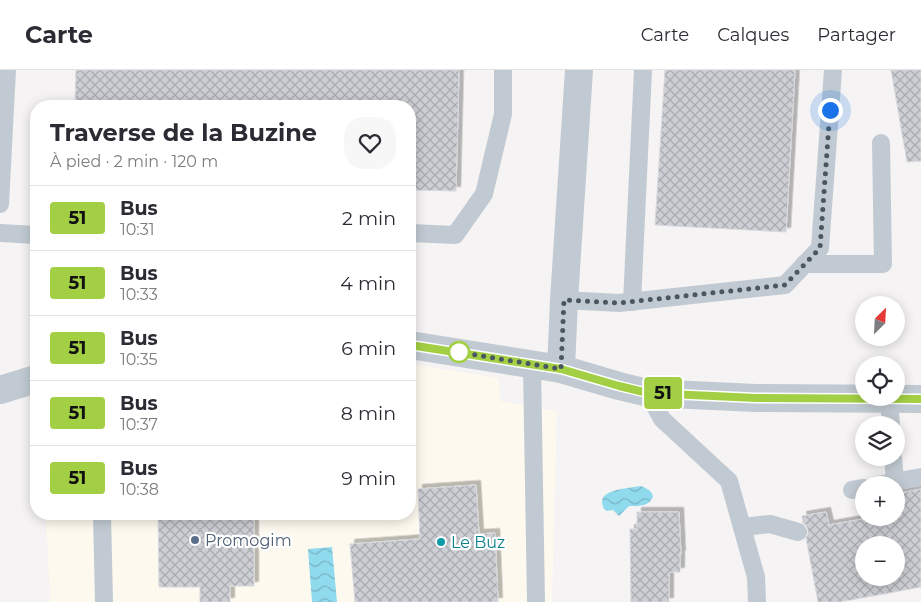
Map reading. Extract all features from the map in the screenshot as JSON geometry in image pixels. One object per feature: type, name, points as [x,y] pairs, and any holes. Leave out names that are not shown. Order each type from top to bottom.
[{"type":"street","points":[[561,369],[579,70]]},
{"type":"street","points":[[416,346],[561,369],[648,393],[756,398],[890,412],[921,399]]},
{"type":"street","points":[[0,390],[30,381]]},
{"type":"lane","points":[[0,204],[7,70]]},
{"type":"lane","points":[[416,232],[455,235],[484,194],[503,114],[503,70]]},
{"type":"lane","points":[[632,302],[643,70]]},
{"type":"lane","points":[[564,300],[619,303],[785,285],[820,248],[833,70]]},
{"type":"lane","points":[[804,264],[883,264],[881,144]]},
{"type":"lane","points":[[0,233],[30,235]]},
{"type":"lane","points":[[532,365],[536,602]]},
{"type":"lane","points":[[648,393],[662,419],[729,481],[756,577],[757,602]]},
{"type":"lane","points":[[905,479],[921,476]]},
{"type":"lane","points":[[102,520],[104,602]]},
{"type":"lane","points":[[742,527],[770,524],[798,532]]},
{"type":"shaded area","points":[[416,365],[499,378],[500,401],[557,411],[552,602],[50,602],[46,520],[416,520]]},
{"type":"water","points":[[641,486],[652,493],[653,497],[649,503],[629,506],[619,516],[613,510],[607,511],[604,509],[602,501],[607,494]]},
{"type":"water","points":[[332,547],[337,602],[312,602],[308,549]]},
{"type":"building","points":[[76,70],[459,70],[456,191],[416,190],[416,100],[75,100]]},
{"type":"building","points":[[665,70],[795,70],[786,232],[655,225]]},
{"type":"building","points":[[891,70],[921,70],[921,161],[907,162]]},
{"type":"building","name":"Le Buz","points":[[476,485],[479,534],[495,533],[498,602],[355,602],[350,544],[420,539],[418,489]]},
{"type":"building","points":[[921,489],[921,587],[840,602],[818,602],[806,538],[808,530],[803,523],[802,516],[826,512],[829,525],[855,520],[855,526],[905,526],[905,492]]},
{"type":"building","points":[[637,512],[679,512],[680,572],[669,572],[669,602],[631,602],[630,529],[637,529]]},
{"type":"building","points":[[158,520],[254,520],[254,586],[230,586],[230,602],[200,602],[200,587],[159,587]]},
{"type":"bus line","name":"51","points":[[416,346],[561,369],[648,393],[756,398],[921,399]]},
{"type":"place","name":"Promogim","points":[[195,540]]},
{"type":"place","name":"Le Buz","points":[[441,542]]},
{"type":"route","points":[[459,352],[561,369],[564,300],[619,303],[785,285],[820,248],[830,110]]}]
